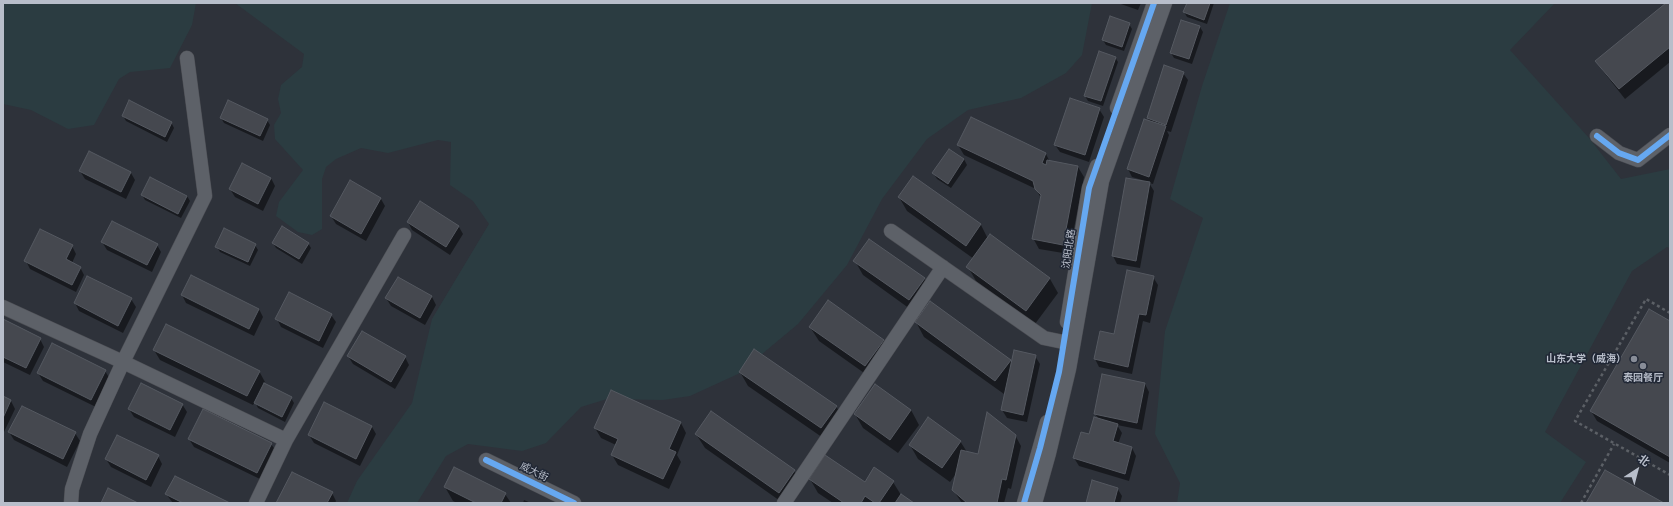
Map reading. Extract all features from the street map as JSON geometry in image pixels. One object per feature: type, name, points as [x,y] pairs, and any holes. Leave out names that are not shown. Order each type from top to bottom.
[{"type":"street","name":"沈阳北路","points":[[1034,503],[1049,453],[1069,369],[1069,343],[1089,188],[1154,3]]},
{"type":"street","name":"沈阳北路","points":[[1024,503],[1040,448],[1059,372],[1069,343],[1102,181],[1166,3]]},
{"type":"street","points":[[71,503],[72,489],[90,434],[123,362],[205,196],[187,58]]},
{"type":"street","points":[[1597,136],[1619,153],[1638,160],[1670,135]]},
{"type":"street","points":[[891,231],[1044,338],[1069,343]]},
{"type":"street","points":[[256,503],[286,440],[404,235]]},
{"type":"street","points":[[784,503],[943,267]]},
{"type":"street","points":[[3,307],[123,362],[286,440]]},
{"type":"street","name":"威大街","points":[[486,460],[574,503]]},
{"type":"path","points":[[1670,313],[1646,299],[1575,421],[1670,475]]},
{"type":"path","points":[[1580,503],[1614,444]]},
{"type":"shaded area","points":[[3,3],[196,3],[192,25],[170,68],[130,72],[119,79],[94,125],[68,129],[31,110],[3,104]]},
{"type":"shaded area","points":[[235,3],[1092,3],[1082,55],[1066,73],[1021,98],[968,110],[927,139],[882,199],[847,265],[798,324],[738,374],[690,396],[663,400],[607,399],[581,407],[546,443],[522,451],[468,444],[446,456],[417,503],[347,503],[357,481],[412,403],[432,319],[489,224],[473,201],[450,185],[451,142],[438,140],[388,153],[361,148],[336,159],[326,167],[322,179],[322,229],[312,235],[298,232],[276,216],[279,202],[303,170],[275,139],[274,125],[281,113],[278,99],[281,85],[302,67],[304,54]]},
{"type":"shaded area","points":[[1230,3],[1555,3],[1510,50],[1589,138],[1621,179],[1670,169],[1670,248],[1667,247],[1632,271],[1545,432],[1586,462],[1560,503],[1177,503],[1180,483],[1155,434],[1165,331],[1203,218],[1170,199],[1202,86]]},
{"type":"building","points":[[1187,3],[1210,3],[1204,20],[1183,12]]},
{"type":"building","points":[[1666,3],[1670,3],[1670,47],[1619,89],[1595,61]]},
{"type":"building","points":[[1110,16],[1130,23],[1122,47],[1102,40]]},
{"type":"building","points":[[1181,20],[1200,26],[1189,59],[1170,53]]},
{"type":"building","points":[[1099,51],[1116,57],[1101,101],[1084,96]]},
{"type":"building","points":[[1164,65],[1184,72],[1166,125],[1147,118]]},
{"type":"building","points":[[1070,98],[1100,108],[1085,155],[1054,145]]},
{"type":"building","points":[[129,100],[172,122],[165,137],[122,116]]},
{"type":"building","points":[[228,100],[268,119],[260,136],[220,118]]},
{"type":"building","points":[[971,117],[1046,153],[1042,163],[1046,165],[1047,160],[1078,166],[1063,245],[1032,239],[1041,195],[1035,189],[1033,181],[957,145]]},
{"type":"building","points":[[1144,119],[1166,126],[1149,177],[1127,169]]},
{"type":"building","points":[[949,149],[964,159],[948,184],[932,173]]},
{"type":"building","points":[[89,151],[131,172],[121,192],[79,171]]},
{"type":"building","points":[[242,163],[271,178],[258,204],[229,189]]},
{"type":"building","points":[[913,176],[981,224],[966,246],[898,197]]},
{"type":"building","points":[[150,177],[187,196],[178,214],[141,195]]},
{"type":"building","points":[[1126,178],[1150,182],[1136,261],[1112,256]]},
{"type":"building","points":[[350,180],[381,198],[361,234],[330,216]]},
{"type":"building","points":[[420,201],[459,226],[446,247],[407,222]]},
{"type":"building","points":[[112,221],[158,244],[147,265],[101,242]]},
{"type":"building","points":[[282,226],[309,243],[299,259],[272,243]]},
{"type":"building","points":[[224,228],[256,244],[248,262],[215,247]]},
{"type":"building","points":[[40,229],[73,245],[66,259],[81,267],[72,285],[24,261]]},
{"type":"building","points":[[990,234],[1050,278],[1026,311],[966,267]]},
{"type":"building","points":[[869,239],[925,278],[909,300],[853,261]]},
{"type":"building","points":[[1127,270],[1154,276],[1146,315],[1139,314],[1128,367],[1094,359],[1100,331],[1114,334]]},
{"type":"building","points":[[191,275],[259,309],[249,329],[181,295]]},
{"type":"building","points":[[87,276],[132,298],[118,326],[74,303]]},
{"type":"building","points":[[398,277],[432,296],[420,318],[385,298]]},
{"type":"building","points":[[289,292],[332,314],[319,341],[275,319]]},
{"type":"building","points":[[828,300],[884,340],[865,366],[809,327]]},
{"type":"building","points":[[930,301],[1011,360],[995,381],[915,322]]},
{"type":"building","name":"泰园餐厅","points":[[1649,309],[1670,321],[1670,457],[1590,411]]},
{"type":"building","points":[[3,319],[41,338],[26,368],[3,357]]},
{"type":"building","points":[[166,324],[260,371],[247,396],[153,350]]},
{"type":"building","points":[[362,331],[406,356],[391,382],[347,356]]},
{"type":"building","points":[[52,343],[106,370],[91,400],[37,373]]},
{"type":"building","points":[[754,349],[837,406],[821,428],[739,372]]},
{"type":"building","points":[[1014,350],[1036,355],[1023,415],[1001,410]]},
{"type":"building","points":[[1102,374],[1145,383],[1137,423],[1094,414]]},
{"type":"building","points":[[141,383],[183,404],[170,430],[128,409]]},
{"type":"building","points":[[264,383],[292,397],[282,417],[254,403]]},
{"type":"building","points":[[875,384],[911,410],[890,440],[854,414]]},
{"type":"building","points":[[611,390],[681,422],[669,449],[676,452],[663,479],[611,455],[618,439],[594,428]]},
{"type":"building","points":[[3,396],[11,400],[3,418]]},
{"type":"building","points":[[324,402],[372,426],[356,459],[308,435]]},
{"type":"building","points":[[22,406],[76,432],[63,459],[8,432]]},
{"type":"building","points":[[203,409],[272,443],[257,473],[188,439]]},
{"type":"building","points":[[711,411],[795,470],[779,493],[695,434]]},
{"type":"building","points":[[987,412],[1016,435],[1006,480],[1002,479],[997,503],[967,503],[952,490],[961,450],[978,454]]},
{"type":"building","points":[[928,417],[961,441],[942,468],[909,445]]},
{"type":"building","points":[[1094,417],[1118,424],[1113,441],[1132,447],[1125,474],[1073,458],[1081,432],[1089,434]]},
{"type":"building","points":[[117,435],[159,455],[146,480],[105,459]]},
{"type":"building","points":[[825,455],[865,482],[874,467],[894,481],[879,503],[875,503],[865,496],[861,503],[844,503],[809,479]]},
{"type":"building","points":[[454,467],[506,493],[501,503],[476,503],[444,487]]},
{"type":"building","points":[[1605,470],[1664,503],[1586,503]]},
{"type":"building","points":[[292,472],[333,492],[327,503],[276,503]]},
{"type":"building","points":[[175,476],[230,503],[183,503],[165,494]]},
{"type":"building","points":[[1092,480],[1118,488],[1114,503],[1086,503]]},
{"type":"building","points":[[108,488],[138,503],[101,503]]},
{"type":"building","points":[[901,494],[914,503],[895,503]]},
{"type":"cycle path","points":[[1024,503],[1040,448],[1059,372],[1089,188],[1154,3]]},
{"type":"cycle path","points":[[1597,136],[1619,153],[1638,160],[1670,135]]},
{"type":"cycle path","points":[[486,460],[574,503]]},
{"type":"place","name":"山东大学（威海）","points":[[1634,359]]},
{"type":"place","name":"泰园餐厅","points":[[1643,366]]}]
